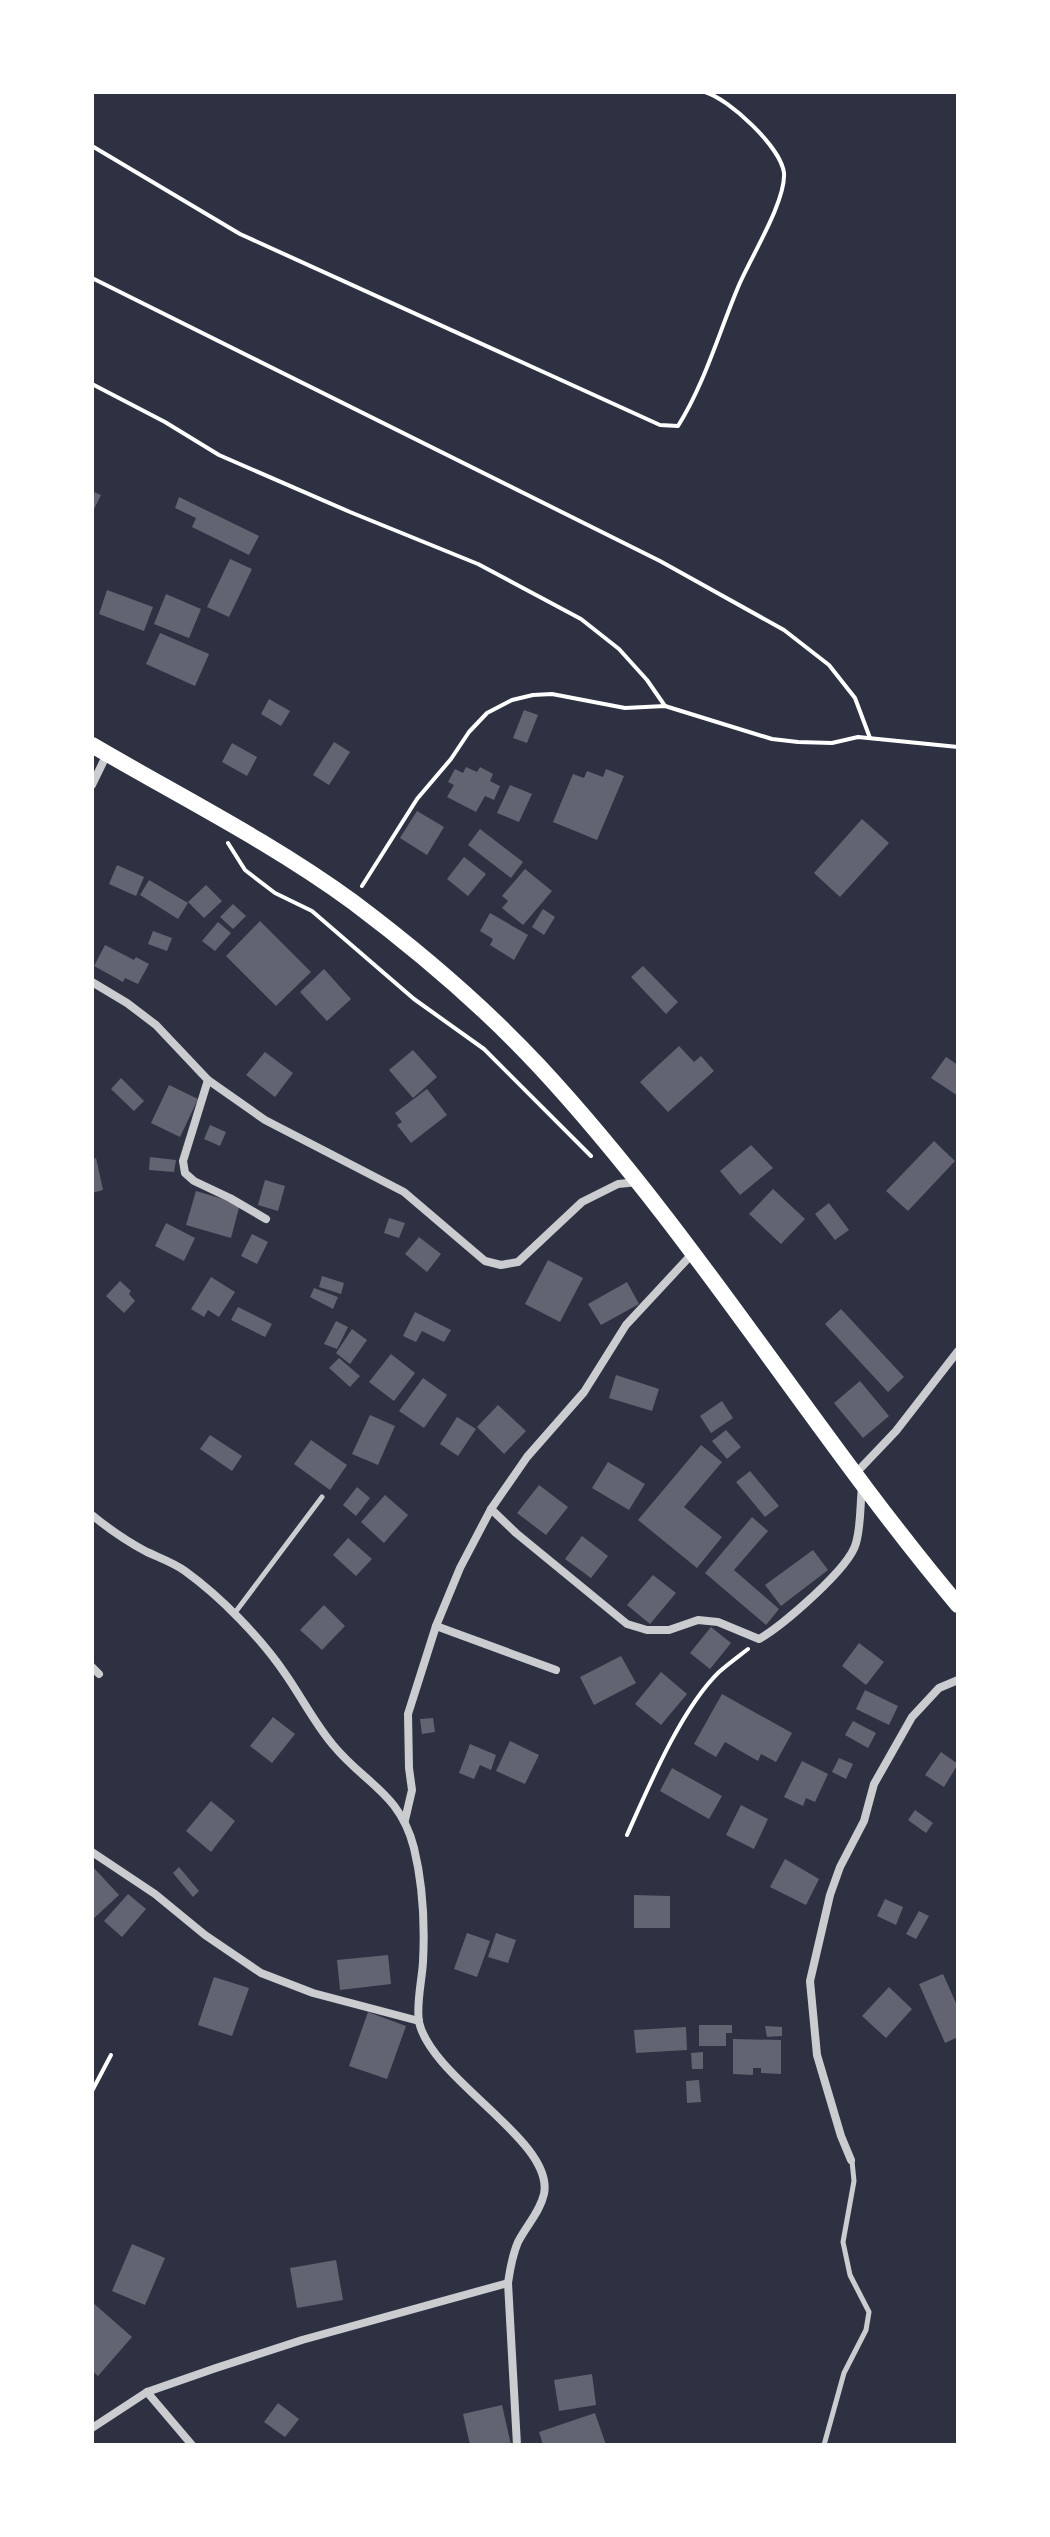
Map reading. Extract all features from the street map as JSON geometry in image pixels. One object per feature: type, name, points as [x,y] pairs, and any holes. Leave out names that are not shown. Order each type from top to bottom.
[{"type":"main road","points":[[92,745],[278,853],[352,902],[461,992],[538,1065],[639,1182],[858,1480],[958,1605]]},
{"type":"street","points":[[92,785],[107,754]]},
{"type":"street","points":[[92,982],[156,1025],[208,1080],[265,1120],[404,1192],[485,1261],[501,1265],[518,1262],[582,1202],[618,1184],[639,1182]]},
{"type":"street","points":[[208,1080],[183,1161],[185,1173],[194,1181],[266,1219]]},
{"type":"street","points":[[405,1820],[412,1790],[408,1714],[436,1626],[460,1568],[491,1509],[527,1457],[584,1392],[626,1325],[692,1254]]},
{"type":"street","points":[[491,1509],[627,1624],[647,1630],[669,1630],[698,1620],[718,1622],[759,1639],[773,1631],[837,1572],[852,1554],[856,1543],[858,1480],[958,1351]]},
{"type":"street","points":[[92,1515],[142,1549],[184,1570],[234,1614],[284,1673],[333,1746],[390,1798],[405,1820],[423,1893],[419,2021],[429,2045],[447,2068],[504,2122],[528,2149],[543,2175],[544,2193],[519,2240],[508,2283],[517,2445]]},
{"type":"street","points":[[436,1626],[556,1670]]},
{"type":"street","points":[[851,2160],[817,2055],[810,1981],[830,1895],[840,1867],[864,1821],[874,1784],[912,1717],[939,1688],[958,1680]]},
{"type":"street","points":[[92,1852],[155,1894],[205,1935],[261,1973],[313,1993],[419,2021]]},
{"type":"street","points":[[92,2428],[147,2392],[302,2340],[508,2283]]},
{"type":"street","points":[[147,2392],[192,2445]]},
{"type":"lane","points":[[234,1614],[322,1497]]},
{"type":"lane","points":[[824,2445],[844,2373],[866,2330],[869,2312],[850,2275],[843,2242],[854,2181],[851,2160]]},
{"type":"path","points":[[92,146],[240,234],[660,425],[678,426],[692,404],[739,285],[782,193],[784,170],[758,128],[718,96],[705,92]]},
{"type":"path","points":[[92,278],[660,561],[784,630],[829,665],[855,698],[870,738]]},
{"type":"path","points":[[92,384],[165,422],[219,455],[478,564],[581,619],[619,649],[665,706]]},
{"type":"path","points":[[352,902],[417,799],[487,713],[512,700],[552,694],[625,708],[665,706],[772,739],[832,743],[858,737],[958,747]]},
{"type":"path","points":[[212,815],[245,870],[275,893],[312,911],[414,999],[484,1049],[597,1161]]},
{"type":"path","points":[[627,1835],[680,1727],[700,1695],[718,1673],[759,1639]]},
{"type":"path","points":[[92,2091],[111,2055]]},
{"type":"building","points":[[92,491],[101,495],[92,513]]},
{"type":"building","points":[[179,497],[259,536],[249,555],[192,527],[196,518],[175,508]]},
{"type":"building","points":[[230,559],[252,569],[229,617],[207,607]]},
{"type":"building","points":[[107,590],[153,607],[144,631],[99,614]]},
{"type":"building","points":[[166,594],[201,609],[189,638],[154,624]]},
{"type":"building","points":[[160,633],[209,654],[195,686],[146,664]]},
{"type":"building","points":[[269,699],[290,711],[281,726],[261,714]]},
{"type":"building","points":[[524,710],[538,715],[527,743],[513,738]]},
{"type":"building","points":[[334,742],[350,752],[329,785],[313,775]]},
{"type":"building","points":[[232,743],[257,757],[247,776],[222,762]]},
{"type":"building","points":[[466,767],[477,772],[480,767],[493,774],[490,781],[500,786],[494,800],[485,796],[476,812],[447,797],[454,785],[448,782],[455,769],[463,773]]},
{"type":"building","points":[[606,769],[624,776],[597,840],[553,822],[573,774],[584,778],[587,771],[603,777]]},
{"type":"building","points":[[510,785],[532,794],[519,822],[497,813]]},
{"type":"building","points":[[417,811],[444,827],[427,855],[400,838]]},
{"type":"building","points":[[862,819],[889,843],[840,897],[814,873]]},
{"type":"building","points":[[480,829],[523,862],[511,878],[468,845]]},
{"type":"building","points":[[464,857],[486,874],[468,896],[447,879]]},
{"type":"building","points":[[117,865],[144,877],[136,896],[109,884]]},
{"type":"building","points":[[525,869],[552,891],[523,925],[502,908],[508,901],[502,896]]},
{"type":"building","points":[[149,880],[188,903],[178,919],[140,895]]},
{"type":"building","points":[[206,885],[222,901],[204,918],[188,902]]},
{"type":"building","points":[[233,904],[246,916],[233,929],[220,917]]},
{"type":"building","points":[[543,909],[555,917],[544,935],[532,927]]},
{"type":"building","points":[[490,913],[528,935],[514,960],[490,945],[493,939],[480,931]]},
{"type":"building","points":[[260,921],[311,972],[276,1006],[226,956]]},
{"type":"building","points":[[218,922],[231,933],[215,951],[202,941]]},
{"type":"building","points":[[153,931],[172,938],[167,951],[148,944]]},
{"type":"building","points":[[105,945],[149,964],[138,984],[125,978],[123,982],[94,966]]},
{"type":"building","points":[[643,966],[678,1002],[666,1014],[631,977]]},
{"type":"building","points":[[324,969],[351,999],[327,1021],[300,992]]},
{"type":"building","points":[[679,1046],[694,1062],[701,1056],[714,1071],[668,1112],[640,1082]]},
{"type":"building","points":[[413,1050],[437,1077],[413,1098],[389,1070]]},
{"type":"building","points":[[265,1052],[293,1073],[275,1097],[246,1075]]},
{"type":"building","points":[[946,1057],[958,1065],[958,1096],[931,1078]]},
{"type":"building","points":[[121,1078],[144,1101],[134,1111],[111,1089]]},
{"type":"building","points":[[169,1085],[198,1099],[180,1137],[151,1123]]},
{"type":"building","points":[[427,1089],[447,1115],[411,1143],[397,1125],[402,1122],[395,1113]]},
{"type":"building","points":[[210,1125],[226,1132],[220,1146],[204,1139]]},
{"type":"building","points":[[934,1141],[955,1161],[908,1211],[886,1191]]},
{"type":"building","points":[[751,1145],[773,1168],[740,1195],[720,1171]]},
{"type":"building","points":[[150,1157],[176,1160],[174,1172],[149,1170]]},
{"type":"building","points":[[96,1158],[103,1190],[92,1193],[92,1159]]},
{"type":"building","points":[[265,1180],[285,1186],[278,1211],[258,1205]]},
{"type":"building","points":[[773,1189],[805,1219],[781,1244],[749,1214]]},
{"type":"building","points":[[196,1191],[240,1204],[231,1238],[186,1225]]},
{"type":"building","points":[[829,1203],[849,1230],[835,1240],[815,1214]]},
{"type":"building","points":[[389,1218],[405,1223],[399,1238],[384,1233]]},
{"type":"building","points":[[166,1223],[195,1238],[184,1261],[155,1246]]},
{"type":"building","points":[[252,1234],[268,1242],[257,1264],[241,1256]]},
{"type":"building","points":[[419,1237],[441,1254],[427,1272],[405,1254]]},
{"type":"building","points":[[548,1260],[583,1278],[560,1322],[525,1304]]},
{"type":"building","points":[[322,1276],[344,1283],[341,1294],[319,1287]]},
{"type":"building","points":[[211,1277],[235,1292],[219,1317],[208,1310],[204,1317],[191,1309]]},
{"type":"building","points":[[120,1281],[131,1291],[129,1294],[135,1301],[124,1313],[106,1296]]},
{"type":"building","points":[[627,1282],[639,1304],[601,1325],[588,1304]]},
{"type":"building","points":[[314,1288],[338,1297],[333,1309],[310,1297]]},
{"type":"building","points":[[238,1307],[272,1324],[265,1337],[231,1320]]},
{"type":"building","points":[[841,1309],[904,1377],[888,1392],[825,1324]]},
{"type":"building","points":[[415,1312],[451,1330],[444,1342],[422,1331],[416,1342],[403,1336]]},
{"type":"building","points":[[336,1321],[348,1327],[337,1349],[324,1344]]},
{"type":"building","points":[[352,1329],[367,1340],[350,1364],[336,1353]]},
{"type":"building","points":[[391,1354],[415,1373],[394,1401],[369,1382]]},
{"type":"building","points":[[339,1358],[360,1376],[350,1387],[329,1368]]},
{"type":"building","points":[[616,1375],[659,1389],[652,1411],[609,1398]]},
{"type":"building","points":[[423,1378],[447,1395],[424,1428],[399,1411]]},
{"type":"building","points":[[860,1381],[889,1416],[863,1438],[834,1403]]},
{"type":"building","points":[[722,1401],[733,1418],[711,1433],[700,1416]]},
{"type":"building","points":[[498,1405],[526,1431],[504,1454],[477,1427]]},
{"type":"building","points":[[370,1415],[395,1426],[378,1465],[352,1454]]},
{"type":"building","points":[[457,1417],[476,1429],[458,1456],[440,1444]]},
{"type":"building","points":[[726,1430],[741,1447],[727,1459],[712,1441]]},
{"type":"building","points":[[210,1435],[242,1456],[232,1471],[200,1449]]},
{"type":"building","points":[[311,1440],[347,1465],[330,1490],[294,1464]]},
{"type":"building","points":[[701,1445],[722,1462],[684,1507],[722,1537],[697,1568],[638,1520]]},
{"type":"building","points":[[608,1462],[645,1484],[629,1510],[592,1488]]},
{"type":"building","points":[[750,1471],[779,1506],[765,1517],[736,1482]]},
{"type":"building","points":[[539,1485],[568,1507],[546,1535],[517,1513]]},
{"type":"building","points":[[357,1487],[370,1498],[356,1516],[343,1505]]},
{"type":"building","points":[[385,1495],[408,1515],[384,1543],[361,1522]]},
{"type":"building","points":[[752,1517],[768,1531],[734,1570],[779,1609],[766,1625],[705,1573]]},
{"type":"building","points":[[582,1536],[608,1556],[591,1578],[565,1559]]},
{"type":"building","points":[[348,1538],[372,1559],[356,1576],[333,1555]]},
{"type":"building","points":[[813,1550],[828,1570],[781,1606],[765,1585]]},
{"type":"building","points":[[653,1575],[676,1593],[650,1624],[627,1605]]},
{"type":"building","points":[[324,1605],[345,1626],[322,1650],[300,1630]]},
{"type":"building","points":[[711,1627],[731,1643],[710,1669],[690,1653]]},
{"type":"building","points":[[859,1643],[884,1662],[866,1685],[842,1666]]},
{"type":"building","points":[[621,1656],[636,1683],[594,1705],[580,1677]]},
{"type":"building","points":[[661,1672],[687,1694],[661,1725],[635,1704]]},
{"type":"building","points":[[865,1690],[898,1706],[889,1725],[856,1709]]},
{"type":"building","points":[[722,1694],[792,1733],[776,1762],[761,1754],[758,1761],[725,1742],[716,1757],[694,1744]]},
{"type":"building","points":[[273,1717],[295,1734],[272,1763],[250,1746]]},
{"type":"building","points":[[433,1718],[435,1732],[422,1734],[420,1719]]},
{"type":"building","points":[[853,1721],[876,1733],[868,1748],[845,1735]]},
{"type":"building","points":[[510,1741],[539,1755],[525,1784],[496,1771]]},
{"type":"building","points":[[470,1744],[496,1755],[491,1770],[480,1765],[474,1779],[459,1773]]},
{"type":"building","points":[[941,1752],[958,1764],[944,1787],[925,1775]]},
{"type":"building","points":[[839,1758],[853,1764],[846,1779],[832,1772]]},
{"type":"building","points":[[802,1761],[828,1774],[815,1802],[806,1798],[803,1806],[784,1797]]},
{"type":"building","points":[[672,1768],[722,1796],[709,1819],[660,1791]]},
{"type":"building","points":[[211,1801],[235,1821],[211,1852],[186,1831]]},
{"type":"building","points":[[741,1805],[768,1819],[754,1849],[726,1835]]},
{"type":"building","points":[[915,1810],[933,1823],[926,1833],[908,1820]]},
{"type":"building","points":[[785,1859],[819,1879],[806,1905],[770,1887]]},
{"type":"building","points":[[92,1866],[119,1895],[92,1920]]},
{"type":"building","points":[[179,1867],[199,1891],[193,1897],[173,1873]]},
{"type":"building","points":[[128,1894],[146,1909],[122,1937],[104,1921]]},
{"type":"building","points":[[634,1895],[670,1896],[670,1928],[634,1928]]},
{"type":"building","points":[[885,1899],[903,1907],[896,1925],[877,1916]]},
{"type":"building","points":[[919,1911],[929,1916],[916,1939],[906,1934]]},
{"type":"building","points":[[467,1933],[490,1941],[477,1977],[454,1969]]},
{"type":"building","points":[[496,1933],[516,1940],[508,1963],[488,1957]]},
{"type":"building","points":[[388,1955],[391,1984],[340,1990],[337,1960]]},
{"type":"building","points":[[943,1974],[958,2002],[958,2037],[945,2043],[919,1984]]},
{"type":"building","points":[[214,1977],[249,1988],[232,2036],[198,2025]]},
{"type":"building","points":[[889,1987],[912,2009],[886,2038],[862,2016]]},
{"type":"building","points":[[368,2012],[406,2026],[387,2079],[349,2066]]},
{"type":"building","points":[[699,2025],[732,2025],[732,2033],[726,2033],[726,2046],[699,2046]]},
{"type":"building","points":[[765,2026],[782,2027],[782,2036],[767,2037]]},
{"type":"building","points":[[686,2027],[687,2050],[636,2053],[634,2030]]},
{"type":"building","points":[[733,2039],[781,2040],[781,2074],[761,2073],[761,2068],[753,2068],[753,2075],[733,2074]]},
{"type":"building","points":[[703,2052],[703,2069],[692,2069],[691,2053]]},
{"type":"building","points":[[699,2080],[701,2102],[687,2103],[686,2081]]},
{"type":"building","points":[[132,2244],[165,2258],[145,2305],[112,2291]]},
{"type":"building","points":[[336,2260],[343,2300],[297,2308],[290,2268]]},
{"type":"building","points":[[92,2302],[132,2337],[98,2376],[92,2371]]},
{"type":"building","points":[[592,2374],[596,2405],[559,2411],[554,2380]]},
{"type":"building","points":[[278,2403],[299,2419],[285,2437],[264,2422]]},
{"type":"building","points":[[502,2405],[511,2445],[470,2445],[463,2414]]},
{"type":"building","points":[[595,2413],[606,2445],[543,2445],[539,2432]]}]
